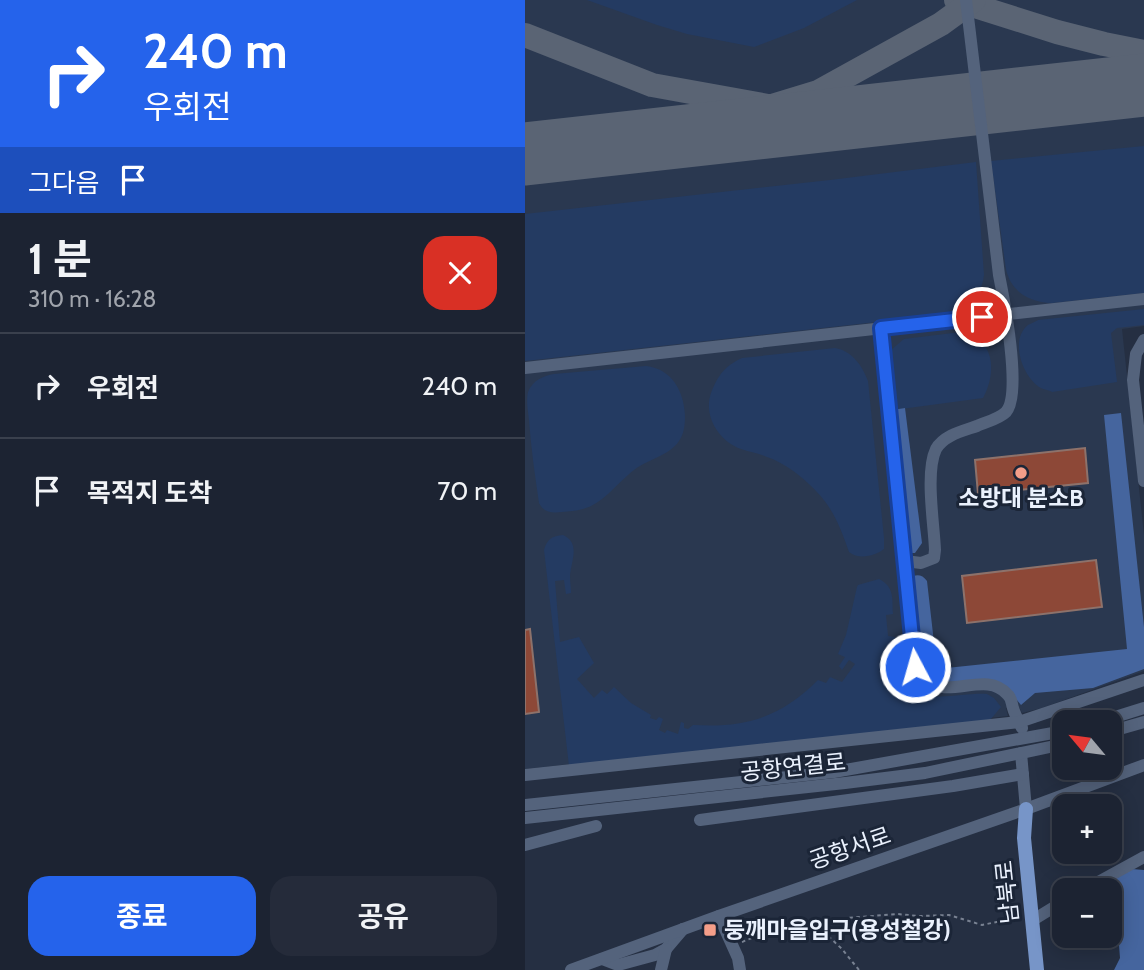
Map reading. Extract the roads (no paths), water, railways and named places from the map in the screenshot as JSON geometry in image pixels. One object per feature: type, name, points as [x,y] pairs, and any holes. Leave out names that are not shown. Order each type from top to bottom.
[{"type":"main road","name":"남북로","points":[[1026,809],[1024,838],[1037,970]]},
{"type":"street","points":[[905,561],[921,564],[934,558],[930,473],[937,447],[947,438],[1005,413],[1011,404],[1013,391],[1007,314],[997,262],[966,0]]},
{"type":"street","points":[[525,368],[1144,299]]},
{"type":"street","points":[[881,328],[915,667],[924,680],[935,686],[943,688],[986,684],[1003,689],[1011,696],[1012,707],[1022,727]]},
{"type":"street","points":[[1144,340],[1136,354],[1133,380],[1144,481]]},
{"type":"street","points":[[987,746],[1022,727],[1144,680]]},
{"type":"street","points":[[1122,715],[1144,708]]},
{"type":"street","points":[[1122,728],[1144,722]]},
{"type":"street","points":[[525,775],[1022,727],[1052,730]]},
{"type":"street","name":"공항연결로","points":[[525,805],[834,772],[1052,733]]},
{"type":"street","name":"공항연결로","points":[[525,818],[925,773],[1052,747]]},
{"type":"street","points":[[1021,753],[1026,809]]},
{"type":"street","name":"공항서로","points":[[571,970],[1144,765]]},
{"type":"street","points":[[700,820],[1023,774]]},
{"type":"street","points":[[525,845],[596,826]]},
{"type":"street","points":[[1106,878],[1144,857]]},
{"type":"street","points":[[1031,915],[1052,906]]},
{"type":"street","points":[[719,916],[738,958],[740,970]]},
{"type":"street","points":[[602,959],[622,967],[655,955],[666,949],[683,929]]},
{"type":"street","points":[[661,970],[666,949]]},
{"type":"place","name":"소방대 분소B","points":[[1021,473]]},
{"type":"place","name":"둥깨마을입구(용성철강)","points":[[710,930]]}]
